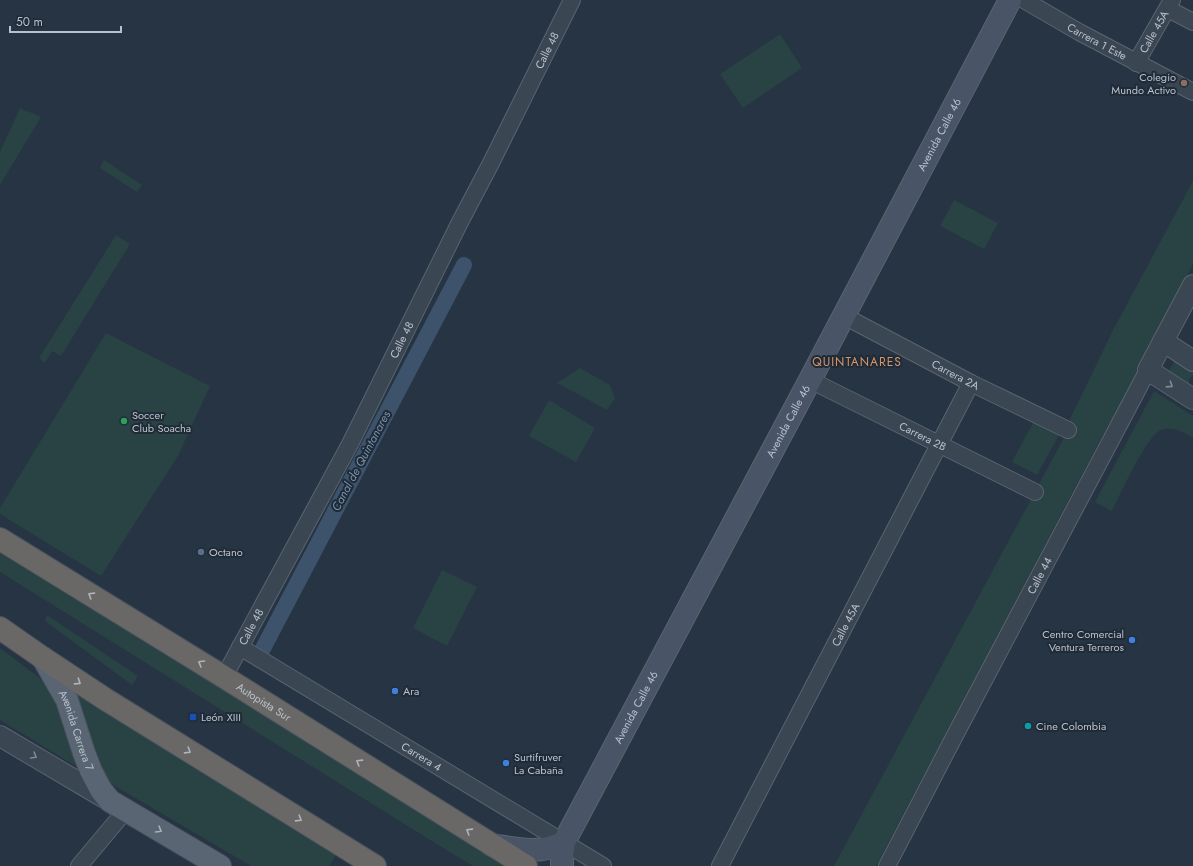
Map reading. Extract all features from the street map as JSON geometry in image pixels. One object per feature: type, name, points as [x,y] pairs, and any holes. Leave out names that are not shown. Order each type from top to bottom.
[{"type":"highway","name":"Autopista Sur","points":[[0,539],[526,866]]},
{"type":"highway","points":[[0,628],[105,699],[375,866]]},
{"type":"main road","name":"Avenida Calle 46","points":[[564,842],[844,316],[1010,0]]},
{"type":"main road","name":"Avenida Carrera 7","points":[[43,658],[68,700],[84,753],[91,771],[102,790],[118,806],[220,866]]},
{"type":"main road","points":[[492,845],[529,850],[542,850],[564,842]]},
{"type":"main road","points":[[562,866],[564,842]]},
{"type":"street","name":"Calle 48","points":[[224,677],[350,444],[572,0]]},
{"type":"street","name":"Carrera 1 Este","points":[[1024,0],[1078,32],[1193,92]]},
{"type":"street","name":"Calle 45A","points":[[1136,63],[1170,4]]},
{"type":"street","points":[[1170,4],[1193,22]]},
{"type":"street","name":"Calle 44","points":[[887,866],[1193,284]]},
{"type":"street","name":"Carrera 2A","points":[[844,316],[971,383],[1068,430]]},
{"type":"street","points":[[1163,341],[1193,361]]},
{"type":"street","points":[[1148,370],[1193,399]]},
{"type":"street","name":"Carrera 2B","points":[[810,380],[1035,492]]},
{"type":"street","name":"Calle 45A","points":[[720,866],[971,383]]},
{"type":"street","points":[[1193,388],[1193,396]]},
{"type":"street","name":"Carrera 4","points":[[240,647],[603,866]]},
{"type":"street","name":"Avenida Carrera 7","points":[[0,736],[118,806]]},
{"type":"street","points":[[79,866],[118,806]]},
{"type":"green space","points":[[780,34],[802,68],[743,108],[720,74]]},
{"type":"green space","points":[[20,108],[41,117],[0,185],[0,152]]},
{"type":"green space","points":[[104,160],[142,185],[137,192],[100,168]]},
{"type":"green space","points":[[1193,181],[1193,264],[1115,415],[1100,440],[876,866],[834,866],[1068,430],[1068,423],[1113,330]]},
{"type":"green space","points":[[954,200],[998,223],[984,249],[940,226]]},
{"type":"green space","points":[[116,235],[130,244],[61,356],[52,351],[45,363],[39,358]]},
{"type":"green space","points":[[472,259],[406,383],[302,587],[295,605],[263,661],[251,654],[460,260]]},
{"type":"green space","name":"Soccer Club Soacha","points":[[106,333],[210,386],[178,456],[101,576],[0,514],[0,508]]},
{"type":"green space","points":[[1175,360],[1193,371],[1188,387],[1167,374]]},
{"type":"green space","points":[[580,368],[610,385],[615,398],[607,410],[557,383]]},
{"type":"green space","points":[[1154,391],[1193,416],[1193,438],[1174,429],[1161,430],[1155,434],[1134,466],[1112,511],[1095,502]]},
{"type":"green space","points":[[549,400],[595,428],[576,462],[529,436]]},
{"type":"green space","points":[[1035,419],[1060,433],[1037,475],[1012,462]]},
{"type":"green space","points":[[0,552],[510,866],[473,866],[451,853],[0,572]]},
{"type":"green space","points":[[442,570],[477,587],[447,646],[413,628]]},
{"type":"green space","points":[[47,615],[138,676],[132,685],[45,621]]},
{"type":"green space","points":[[0,648],[56,692],[87,773],[0,720]]},
{"type":"green space","points":[[73,692],[336,855],[329,866],[251,866],[103,779]]},
{"type":"waterway","name":"Canal de Quintanares","points":[[258,658],[464,265]]},
{"type":"place","name":"Colegio Mundo Activo","points":[[1184,83]]},
{"type":"place","name":"Soccer Club Soacha","points":[[124,421]]},
{"type":"place","name":"Octano","points":[[201,552]]},
{"type":"place","name":"Centro Comercial Ventura Terreros","points":[[1132,640]]},
{"type":"place","name":"Ara","points":[[395,691]]},
{"type":"place","name":"León XIII","points":[[193,717]]},
{"type":"place","name":"Cine Colombia","points":[[1028,726]]},
{"type":"place","name":"Surtifruver La Cabaña","points":[[506,763]]},
{"type":"district","name":"QUINTANARES","points":[[857,362]]}]
